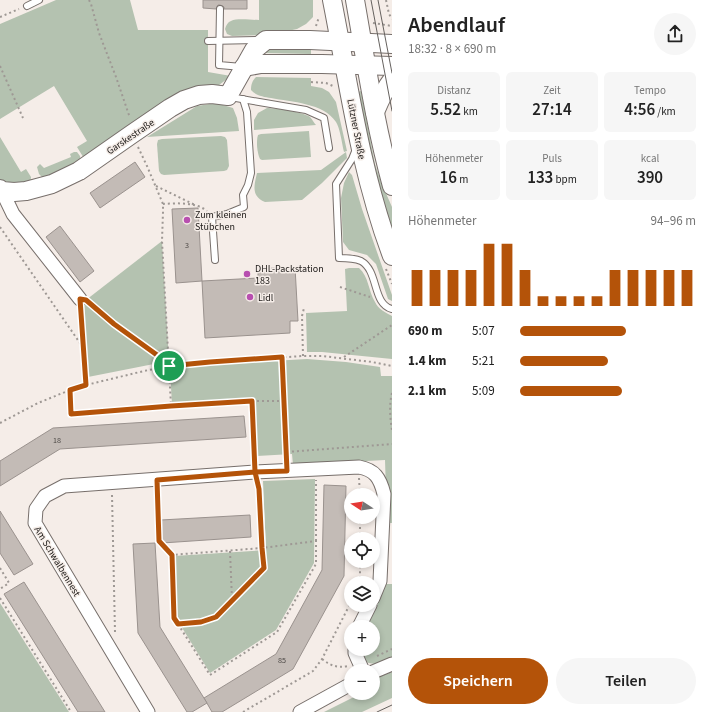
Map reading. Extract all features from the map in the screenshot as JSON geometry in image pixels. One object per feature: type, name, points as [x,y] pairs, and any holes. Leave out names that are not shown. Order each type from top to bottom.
[{"type":"main road","points":[[354,0],[375,112],[392,186]]},
{"type":"main road","name":"Lützner Straße","points":[[325,6],[340,42],[359,142],[376,210],[392,256]]},
{"type":"main road","points":[[235,98],[244,67],[254,50],[266,40],[310,40],[362,44],[392,44]]},
{"type":"main road","points":[[244,67],[261,64],[392,66]]},
{"type":"main road","points":[[375,112],[387,86],[392,80]]},
{"type":"main road","name":"Garskestraße","points":[[1,191],[26,191],[52,184],[79,171],[134,138],[170,108],[184,100],[206,94],[235,98]]},
{"type":"street","name":"Garskestraße","points":[[1,191],[13,214],[80,299]]},
{"type":"street","name":"Am Schwalbennest","points":[[148,712],[35,523],[36,510],[45,496],[64,486],[255,472],[359,468],[368,469],[382,484],[384,494],[380,581]]},
{"type":"street","points":[[380,669],[392,664]]},
{"type":"street","points":[[300,712],[344,688]]},
{"type":"lane","points":[[27,6],[39,0]]},
{"type":"lane","points":[[220,9],[218,65],[244,67]]},
{"type":"lane","points":[[208,41],[266,40]]},
{"type":"lane","points":[[235,98],[306,110],[324,118],[329,148]]},
{"type":"lane","points":[[214,260],[212,216],[227,214],[244,207],[243,195],[248,185],[251,173],[247,112],[235,98]]},
{"type":"lane","points":[[359,142],[352,159],[336,184],[339,258],[350,258],[361,262],[367,267],[370,271],[380,300],[384,306],[392,309]]},
{"type":"path","points":[[88,0],[98,33],[116,77],[132,123],[134,138],[163,204],[162,241],[171,406]]},
{"type":"path","points":[[386,0],[389,14],[392,19]]},
{"type":"path","points":[[0,17],[27,6]]},
{"type":"path","points":[[316,26],[319,16],[325,6]]},
{"type":"path","points":[[373,23],[392,26]]},
{"type":"path","points":[[0,66],[23,118]]},
{"type":"path","points":[[311,82],[326,83],[336,90]]},
{"type":"path","points":[[155,185],[198,206],[212,216]]},
{"type":"path","points":[[163,204],[198,206]]},
{"type":"path","points":[[0,227],[83,347]]},
{"type":"path","points":[[340,287],[380,300]]},
{"type":"path","points":[[86,385],[80,299],[86,300],[114,324],[157,355],[169,366]]},
{"type":"path","points":[[303,356],[302,316],[304,308]]},
{"type":"path","points":[[343,358],[392,325]]},
{"type":"path","points":[[0,423],[38,403],[70,390],[169,366],[282,357],[322,356],[392,366]]},
{"type":"path","points":[[282,357],[287,471]]},
{"type":"path","points":[[70,390],[71,414],[252,401],[284,401]]},
{"type":"path","points":[[392,393],[392,430]]},
{"type":"path","points":[[178,624],[201,622],[216,617],[264,568],[259,489],[255,472],[252,401]]},
{"type":"path","points":[[287,452],[392,444]]},
{"type":"path","points":[[359,468],[360,488]]},
{"type":"path","points":[[157,480],[159,541],[172,555],[174,618],[210,675],[277,632],[316,564],[316,470]]},
{"type":"path","points":[[112,483],[115,634]]},
{"type":"path","points":[[172,555],[262,548],[316,541]]},
{"type":"path","points":[[230,551],[232,601]]},
{"type":"path","points":[[0,568],[9,583],[0,589]]},
{"type":"path","points":[[0,598],[71,712]]},
{"type":"path","points":[[243,712],[313,671],[322,659],[346,612]]},
{"type":"green space","points":[[56,0],[130,0],[138,30],[208,30],[208,72],[231,76],[215,88],[85,160],[77,147],[87,141],[54,86],[0,119],[0,24]]},
{"type":"green space","points":[[259,0],[313,0],[313,17],[306,24],[297,29],[283,32],[263,35],[232,36],[227,34],[225,29],[230,21],[240,19],[259,20]]},
{"type":"green space","points":[[264,48],[311,48],[311,54],[262,53]]},
{"type":"green space","points":[[256,77],[311,78],[311,86],[322,88],[329,92],[336,102],[347,151],[344,152],[340,132],[336,122],[331,116],[324,111],[306,104],[258,95],[251,90],[252,83]]},
{"type":"green space","points":[[361,91],[375,164],[392,207],[392,241],[355,93]]},
{"type":"green space","points":[[216,103],[233,108],[237,118],[239,131],[147,137],[197,106]]},
{"type":"green space","points":[[267,108],[302,113],[310,117],[316,125],[254,130],[254,120],[258,113]]},
{"type":"green space","points":[[309,131],[311,157],[260,159],[257,147],[258,135]]},
{"type":"green space","points":[[0,137],[21,172],[26,169],[31,177],[30,185],[3,182],[0,180]]},
{"type":"green space","points":[[225,137],[227,140],[229,166],[227,170],[164,175],[159,171],[158,140]]},
{"type":"green space","points":[[77,152],[80,156],[81,162],[66,171],[43,178],[39,174],[37,167],[40,164],[44,168],[71,157],[70,154]]},
{"type":"green space","points":[[346,152],[347,158],[322,183],[302,200],[265,202],[257,197],[255,186],[257,173],[321,170]]},
{"type":"green space","points":[[349,172],[352,175],[362,209],[392,295],[392,301],[388,299],[376,264],[367,255],[349,250],[343,242],[341,198],[344,183]]},
{"type":"green space","points":[[162,241],[169,361],[88,377],[84,306],[86,300]]},
{"type":"green space","points":[[359,268],[365,275],[378,307],[392,316],[392,359],[322,352],[307,352],[306,313],[347,311],[345,269]]},
{"type":"green space","points":[[307,359],[346,362],[380,367],[381,376],[392,376],[392,523],[387,523],[385,460],[293,465],[292,454],[257,456],[254,400],[172,405],[170,369],[222,364]]},
{"type":"green space","points":[[315,479],[314,563],[276,630],[210,673],[176,618],[174,556],[266,550],[263,481]]},
{"type":"green space","points":[[386,584],[392,584],[392,658],[373,664],[366,662],[363,656],[380,656],[380,620],[370,620],[374,612],[380,612],[380,598]]},
{"type":"green space","points":[[0,603],[69,712],[0,712]]},
{"type":"green space","points":[[392,672],[392,698],[362,712],[324,712],[348,700],[380,700],[380,676]]},
{"type":"building","points":[[203,0],[247,0],[247,9],[224,9],[224,7],[220,5],[218,5],[216,9],[203,8]]},
{"type":"building","points":[[135,162],[145,177],[100,208],[90,193]]},
{"type":"building","points":[[198,208],[202,281],[176,283],[172,209]]},
{"type":"building","points":[[60,226],[94,271],[80,282],[46,237]]},
{"type":"building","name":"Lidl","points":[[295,267],[298,321],[290,321],[290,333],[205,338],[202,281],[258,278],[258,269]]},
{"type":"building","points":[[244,416],[246,437],[60,449],[0,486],[0,461],[53,428]]},
{"type":"building","points":[[324,485],[346,486],[346,488],[344,488],[344,576],[293,669],[222,712],[212,712],[204,698],[276,654],[322,570]]},
{"type":"building","points":[[0,511],[33,564],[14,575],[0,553]]},
{"type":"building","points":[[250,515],[251,537],[162,543],[161,520]]},
{"type":"building","points":[[155,543],[160,627],[207,703],[192,712],[187,712],[138,633],[133,544]]},
{"type":"building","points":[[24,582],[105,712],[78,712],[4,594]]},
{"type":"tram line","points":[[371,0],[392,111]]},
{"type":"tram line","points":[[378,0],[392,73]]},
{"type":"tram line","points":[[377,712],[392,705]]},
{"type":"place","name":"Zum kleinen Stübchen","points":[[187,220]]},
{"type":"place","name":"DHL-Packstation 183","points":[[247,274]]},
{"type":"place","name":"Lidl","points":[[250,297]]},
{"type":"route","points":[[169,366],[157,355],[114,324],[86,300],[80,299],[86,385],[70,390],[71,414],[252,401],[255,472],[259,489],[264,568],[216,617],[201,622],[178,624],[174,618],[172,555],[159,541],[157,480],[255,472],[287,471],[282,357],[169,366]]}]
